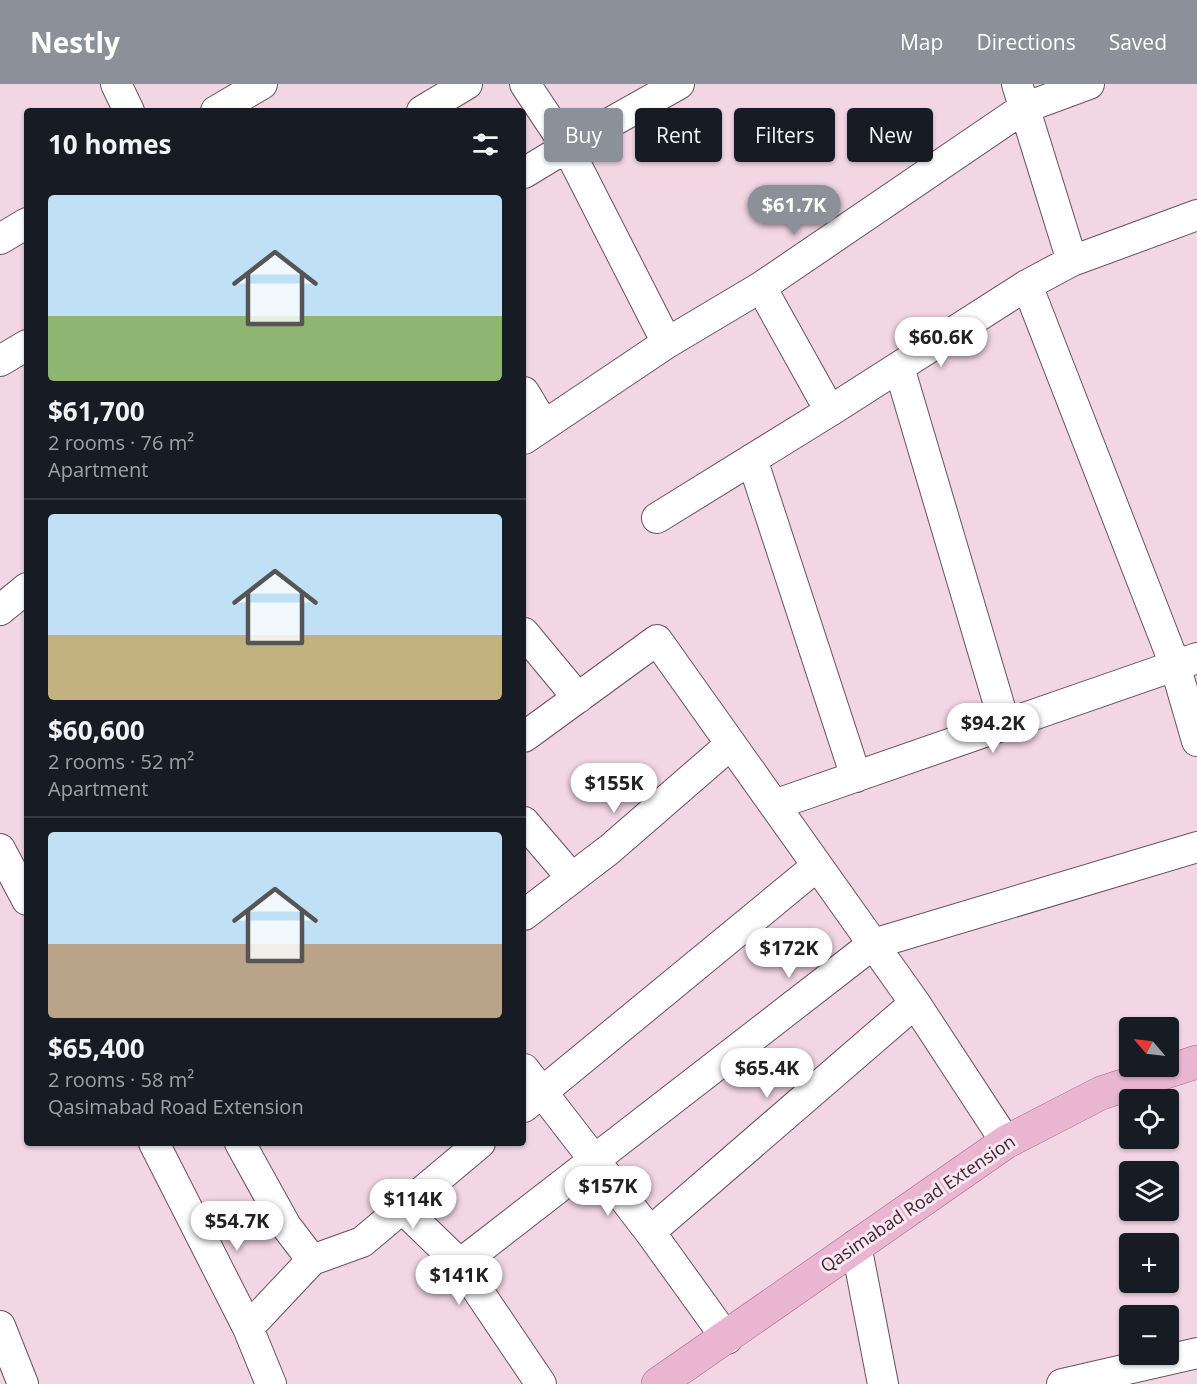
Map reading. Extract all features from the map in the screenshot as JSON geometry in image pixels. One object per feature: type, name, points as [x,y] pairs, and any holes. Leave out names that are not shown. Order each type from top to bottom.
[{"type":"main road","name":"Qasimabad Road Extension","points":[[658,1384],[727,1339],[856,1245],[1006,1142],[1101,1093],[1197,1062]]},
{"type":"street","points":[[116,84],[128,108]]},
{"type":"street","points":[[221,108],[262,84]]},
{"type":"street","points":[[427,108],[466,84]]},
{"type":"street","points":[[525,84],[544,112]]},
{"type":"street","points":[[623,116],[680,84]]},
{"type":"street","points":[[526,400],[534,432],[668,343],[761,287],[1021,96],[1089,84]]},
{"type":"street","points":[[1021,96],[1072,261]]},
{"type":"street","points":[[526,172],[544,161]]},
{"type":"street","points":[[575,162],[668,343]]},
{"type":"street","points":[[657,518],[1027,285],[1072,261],[1197,215]]},
{"type":"street","points":[[0,239],[24,225]]},
{"type":"street","points":[[1027,285],[1186,662],[1197,741]]},
{"type":"street","points":[[761,287],[830,411]]},
{"type":"street","points":[[0,361],[24,347]]},
{"type":"street","points":[[899,366],[1005,725]]},
{"type":"street","points":[[752,459],[856,777]]},
{"type":"street","points":[[0,610],[24,590]]},
{"type":"street","points":[[526,635],[578,698]]},
{"type":"street","points":[[526,736],[657,640],[915,1003],[1006,1142]]},
{"type":"street","points":[[774,805],[1186,662]]},
{"type":"street","points":[[526,913],[610,849],[731,744]]},
{"type":"street","points":[[526,824],[572,878]]},
{"type":"street","points":[[460,1264],[873,944],[1197,847]]},
{"type":"street","points":[[0,849],[24,894]]},
{"type":"street","points":[[727,1339],[650,1232],[595,1161],[529,1089],[817,866]]},
{"type":"street","points":[[650,1232],[915,1003]]},
{"type":"street","points":[[156,1146],[248,1328],[272,1384]]},
{"type":"street","points":[[248,1328],[312,1260],[362,1242],[476,1146]]},
{"type":"street","points":[[248,1147],[286,1226],[312,1260]]},
{"type":"street","points":[[402,1208],[460,1264],[540,1384]]},
{"type":"street","points":[[856,1245],[883,1384]]},
{"type":"street","points":[[0,1326],[23,1384]]},
{"type":"street","points":[[1062,1384],[1158,1374],[1197,1353]]}]
